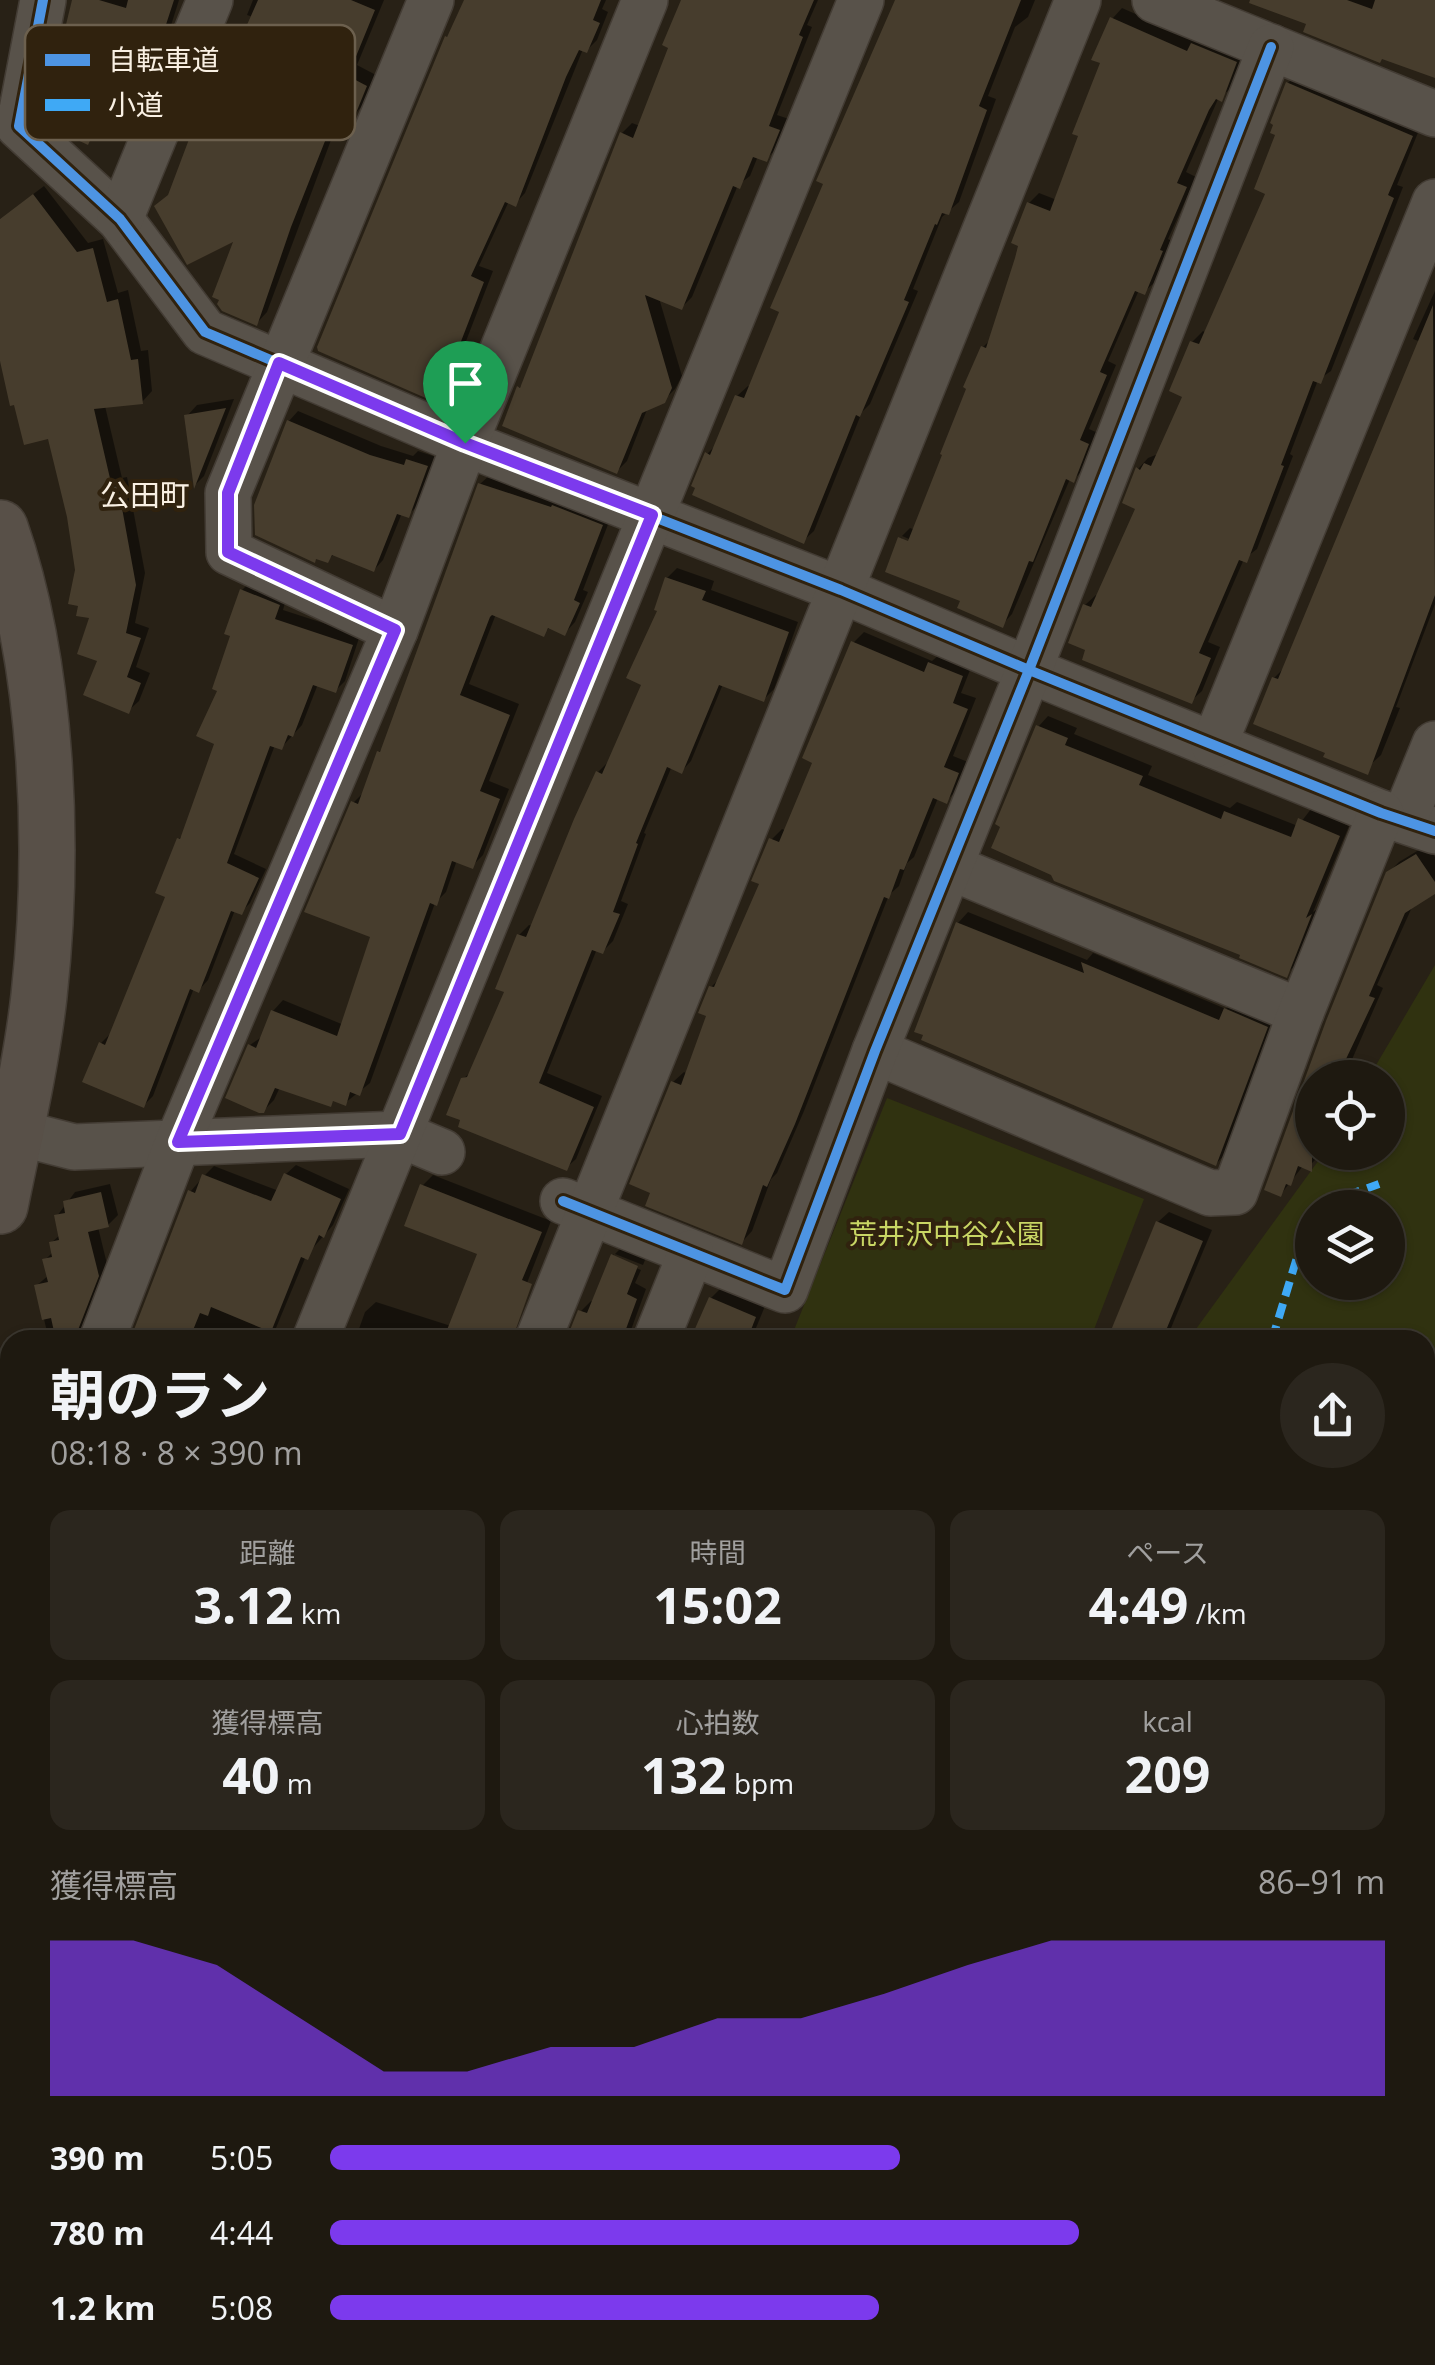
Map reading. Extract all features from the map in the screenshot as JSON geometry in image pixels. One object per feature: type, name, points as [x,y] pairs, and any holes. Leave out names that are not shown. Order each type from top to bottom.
[{"type":"street","points":[[39,25],[44,0]]},
{"type":"street","points":[[200,25],[210,0]]},
{"type":"street","points":[[395,630],[228,552],[228,493],[431,0]]},
{"type":"street","points":[[106,1330],[178,1142],[395,630],[465,443],[645,0]]},
{"type":"street","points":[[318,1330],[861,0]]},
{"type":"street","points":[[541,1330],[577,1206],[842,590],[1078,0]]},
{"type":"street","points":[[1155,0],[1435,114]]},
{"type":"street","points":[[577,1206],[785,1290],[874,1051],[1029,670],[1271,47]]},
{"type":"street","points":[[25,96],[19,126],[25,132]]},
{"type":"street","points":[[34,140],[120,219],[205,332],[465,443],[842,590],[1407,822]]},
{"type":"street","points":[[120,219],[152,140]]},
{"type":"street","points":[[1214,745],[1435,202]]},
{"type":"street","points":[[0,528],[15,570],[34,672],[43,775],[47,897],[38,1000],[7,1130],[0,1206]]},
{"type":"street","points":[[874,1051],[1210,1193],[1235,1192],[1301,1012],[1407,822],[1435,744]]},
{"type":"street","points":[[950,867],[1301,1012]]},
{"type":"street","points":[[7,1130],[74,1147],[400,1134],[442,1152]]},
{"type":"street","points":[[660,1330],[691,1253]]},
{"type":"green space","points":[[1435,965],[1435,1330],[1195,1330],[1295,1193],[1295,1300],[1405,1300],[1405,1190],[1297,1190],[1312,1170],[1405,1170],[1405,1060],[1379,1060]]},
{"type":"green space","name":"荒井沢中谷公園","points":[[887,1098],[1144,1199],[1094,1330],[794,1330]]},
{"type":"building","points":[[72,0],[99,0],[126,8],[128,0],[174,0],[166,25],[66,25]]},
{"type":"building","points":[[258,0],[351,0],[375,10],[355,59],[355,25],[247,25]]},
{"type":"building","points":[[464,0],[601,0],[593,20],[600,23],[587,53],[579,50],[566,77],[516,207],[505,202],[471,276],[484,282],[448,375],[440,372],[428,399],[318,351],[317,347],[445,36]]},
{"type":"building","points":[[681,0],[814,0],[769,126],[780,130],[767,162],[753,157],[740,189],[733,186],[682,310],[645,295],[672,388],[665,403],[642,413],[617,474],[502,426],[620,132],[633,138],[668,48],[662,45]]},
{"type":"building","points":[[895,0],[1021,0],[979,106],[987,110],[949,215],[942,213],[935,224],[904,300],[909,302],[860,417],[856,415],[804,544],[692,495],[695,488],[691,486],[705,452],[710,455],[735,395],[744,398],[779,312],[770,308],[823,184],[816,181]]},
{"type":"building","points":[[1347,0],[1372,9],[1375,0],[1435,0],[1435,78],[1382,59],[1380,63],[1303,32],[1306,24],[1249,3]]},
{"type":"building","points":[[1110,17],[1187,51],[1191,43],[1237,62],[1222,102],[1216,99],[1209,110],[1177,183],[1187,187],[1145,295],[1135,291],[1100,372],[1107,375],[1080,440],[1089,444],[1074,483],[1066,479],[1003,628],[957,608],[960,601],[885,572],[898,537],[908,541],[966,389],[963,387],[981,346],[986,348],[1018,246],[1011,243],[1027,202],[1050,211],[1078,136],[1072,134],[1100,63],[1091,60]]},
{"type":"building","points":[[355,80],[367,86],[355,116]]},
{"type":"building","points":[[1286,82],[1413,136],[1388,195],[1394,198],[1321,384],[1313,381],[1247,563],[1239,560],[1199,653],[1211,658],[1192,704],[1082,660],[1085,650],[1068,643],[1083,604],[1091,607],[1135,509],[1122,503],[1136,467],[1140,470],[1144,463],[1151,466],[1182,397],[1169,391],[1190,341],[1199,344],[1265,194],[1254,189],[1275,135],[1270,133],[1270,123]]},
{"type":"building","points":[[189,140],[325,140],[257,326],[222,311],[219,300],[212,297],[233,242],[187,265],[154,206],[168,195]]},
{"type":"building","points":[[33,194],[77,252],[93,248],[107,302],[118,299],[131,360],[138,359],[143,404],[94,409],[112,487],[118,486],[136,585],[126,633],[141,638],[127,677],[141,683],[129,714],[83,695],[97,661],[77,654],[89,618],[76,616],[78,606],[68,604],[75,570],[48,439],[24,445],[0,361],[0,219]]},
{"type":"building","points":[[1433,305],[1435,595],[1368,775],[1253,724],[1272,677],[1278,679]]},
{"type":"building","points":[[226,408],[194,489],[184,415]]},
{"type":"building","points":[[287,420],[370,455],[404,465],[406,459],[428,466],[409,518],[397,514],[374,572],[332,555],[328,563],[316,559],[315,563],[255,535],[254,505]]},
{"type":"building","points":[[478,483],[603,525],[574,600],[580,603],[565,636],[548,628],[544,637],[490,617],[460,695],[510,715],[480,791],[500,799],[473,869],[452,861],[437,906],[430,903],[360,1096],[350,1092],[346,1106],[333,1101],[331,1107],[275,1088],[264,1113],[259,1113],[225,1098],[248,1044],[256,1048],[271,1010],[337,1036],[370,937],[304,912],[351,801],[358,804],[377,751],[380,752]]},
{"type":"building","points":[[665,577],[706,591],[702,600],[789,632],[764,702],[719,685],[682,774],[667,767],[613,912],[620,914],[603,954],[592,950],[539,1083],[594,1107],[567,1171],[458,1127],[460,1120],[446,1115],[504,992],[495,989],[517,934],[526,937],[574,819],[596,771],[602,774],[641,685],[626,678],[657,611],[654,610]]},
{"type":"building","points":[[240,589],[280,605],[275,619],[353,645],[336,693],[313,685],[293,737],[288,735],[282,750],[270,746],[227,863],[259,878],[242,915],[231,911],[199,993],[190,989],[144,1108],[82,1082],[99,1042],[105,1045],[165,897],[155,893],[177,838],[180,839],[214,744],[196,736],[217,691],[212,689],[230,636],[224,634]]},
{"type":"building","points":[[851,641],[924,672],[928,662],[963,676],[953,703],[968,709],[944,767],[959,773],[947,804],[933,798],[904,870],[900,869],[889,899],[884,897],[795,1124],[767,1187],[763,1185],[742,1245],[645,1206],[650,1193],[629,1184],[671,1081],[681,1085],[706,1016],[698,1013],[709,986],[714,987],[759,884],[751,881],[769,838],[779,842],[812,763],[802,758]]},
{"type":"building","points":[[1036,725],[1068,738],[1065,745],[1143,776],[1139,785],[1221,819],[1224,811],[1291,837],[1298,818],[1340,836],[1306,918],[1312,914],[1287,978],[1239,958],[1240,955],[1054,881],[1051,875],[991,848],[1000,827],[995,824]]},
{"type":"building","points":[[1416,854],[1435,882],[1435,894],[1405,913],[1369,996],[1375,998],[1346,1060],[1312,1060],[1326,1021],[1386,872]]},
{"type":"building","points":[[956,922],[1084,973],[1081,962],[1219,1020],[1224,1008],[1268,1027],[1216,1166],[921,1040],[923,1035],[914,1032]]},
{"type":"building","points":[[1295,1106],[1297,1170],[1291,1186],[1286,1184],[1281,1197],[1264,1190]]},
{"type":"building","points":[[284,1173],[341,1199],[324,1238],[319,1235],[308,1260],[301,1257],[272,1330],[211,1307],[208,1316],[200,1313],[193,1330],[134,1330],[188,1190],[195,1193],[202,1174],[271,1201]]},
{"type":"building","points":[[420,1184],[542,1232],[522,1280],[532,1284],[516,1330],[447,1330],[477,1254],[404,1226]]},
{"type":"building","points":[[101,1192],[109,1227],[88,1232],[99,1276],[78,1330],[54,1330],[51,1318],[42,1320],[34,1285],[48,1282],[42,1259],[52,1257],[49,1242],[59,1240],[54,1215],[65,1213],[63,1201]]},
{"type":"building","points":[[1156,1221],[1203,1241],[1166,1330],[1111,1330]]},
{"type":"building","points":[[611,1254],[638,1266],[627,1294],[637,1299],[628,1330],[570,1330],[578,1310],[587,1313]]},
{"type":"building","points":[[709,1297],[756,1317],[751,1330],[694,1330]]},
{"type":"marked path","points":[[1362,1190],[1379,1184]]},
{"type":"marked path","points":[[1275,1330],[1295,1264]]},
{"type":"cycle path","points":[[38,25],[43,0]]},
{"type":"cycle path","points":[[563,1201],[785,1290],[875,1051],[1029,670],[1271,47]]},
{"type":"cycle path","points":[[25,94],[19,126],[25,132]]},
{"type":"cycle path","points":[[34,140],[120,219],[205,332],[465,443],[841,590],[1381,813],[1435,831]]},
{"type":"district","name":"公田町","points":[[145,496]]},
{"type":"route","points":[[279,363],[465,443],[652,515],[400,1134],[178,1142],[395,630],[228,552],[228,493],[279,363]]}]
